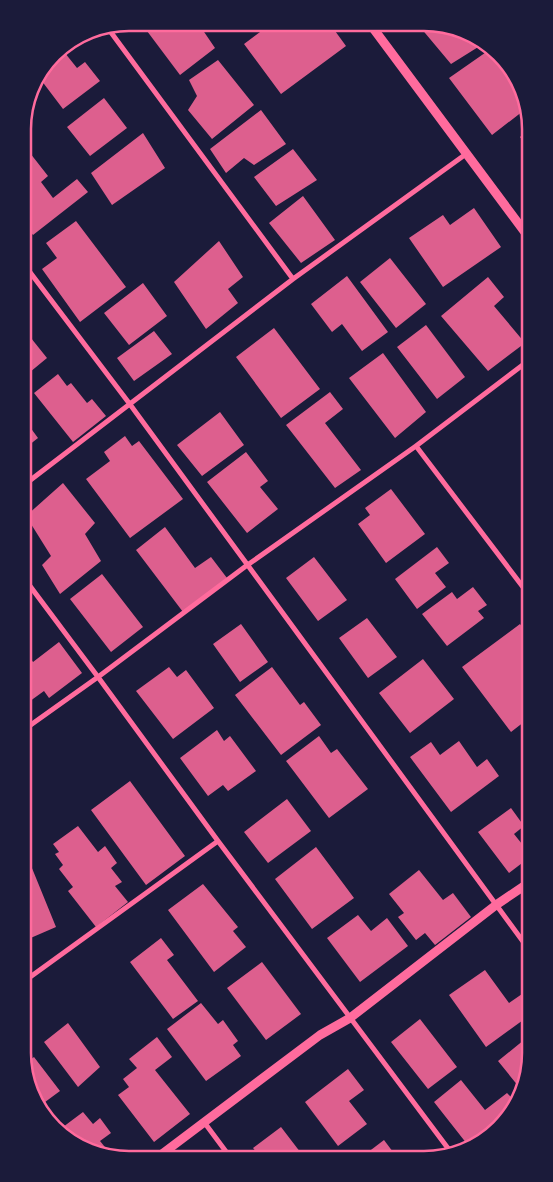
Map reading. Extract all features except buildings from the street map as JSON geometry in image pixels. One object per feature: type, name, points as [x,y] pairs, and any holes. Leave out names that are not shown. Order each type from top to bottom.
[{"type":"street","points":[[375,31],[522,228]]},
{"type":"street","points":[[112,33],[293,279]]},
{"type":"street","points":[[31,480],[293,279],[466,154]]},
{"type":"street","points":[[31,274],[522,940]]},
{"type":"street","points":[[31,725],[246,566],[416,446],[522,366]]},
{"type":"street","points":[[416,446],[522,586]]},
{"type":"street","points":[[31,587],[447,1147]]},
{"type":"street","points":[[31,976],[218,841]]},
{"type":"street","points":[[166,1151],[320,1035],[350,1018],[496,905],[522,887]]},
{"type":"street","points":[[204,1122],[226,1151]]}]
